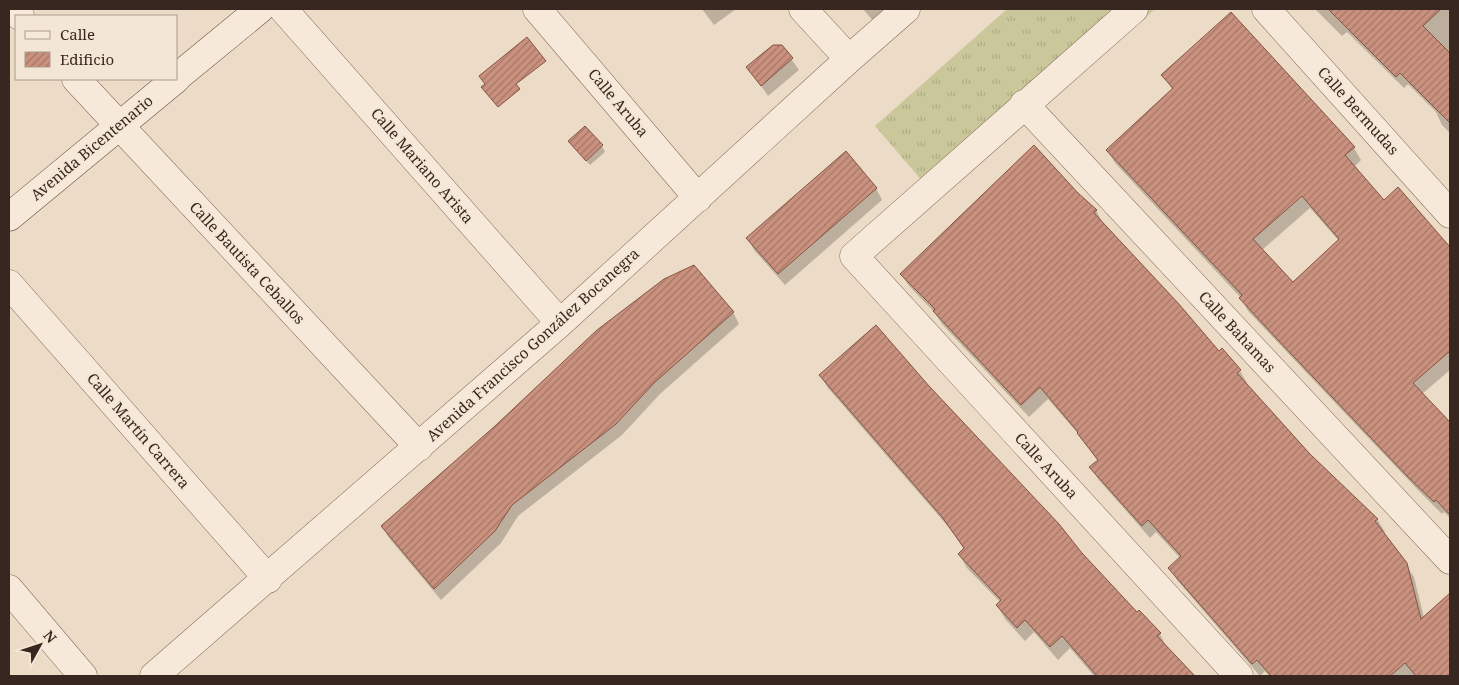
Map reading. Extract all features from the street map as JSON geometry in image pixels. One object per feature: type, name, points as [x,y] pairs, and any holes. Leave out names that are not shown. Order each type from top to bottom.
[{"type":"street","name":"Avenida Bicentenario","points":[[178,76],[260,9]]},
{"type":"street","name":"Calle Mariano Arista","points":[[283,9],[560,323]]},
{"type":"street","name":"Calle Aruba","points":[[537,9],[698,198]]},
{"type":"street","points":[[802,9],[848,59]]},
{"type":"street","name":"Avenida Francisco González Bocanegra","points":[[154,676],[268,579],[560,323],[848,59],[906,9]]},
{"type":"street","points":[[1024,104],[1134,9]]},
{"type":"street","name":"Calle Bermudas","points":[[1266,9],[1450,214]]},
{"type":"street","name":"Calle Bautista Ceballos","points":[[77,80],[419,447]]},
{"type":"street","name":"Avenida Bicentenario","points":[[9,217],[174,80]]},
{"type":"street","name":"Calle Aruba","points":[[1024,104],[854,256],[1239,676]]},
{"type":"street","name":"Calle Bahamas","points":[[1024,104],[1450,560]]},
{"type":"street","name":"Calle Martín Carrera","points":[[9,284],[268,579]]},
{"type":"street","points":[[9,589],[83,676]]},
{"type":"green space","points":[[1007,9],[1155,9],[937,198],[875,126]]},
{"type":"building","points":[[1328,9],[1441,9],[1423,26],[1450,53],[1450,123],[1400,73],[1396,77]]},
{"type":"building","points":[[1231,12],[1355,147],[1345,155],[1384,200],[1398,187],[1450,247],[1450,351],[1413,383],[1450,422],[1450,515],[1436,500],[1434,502],[1408,477],[1278,340],[1239,298],[1242,295],[1106,150],[1173,88],[1161,75]],"holes":[[[1302,196],[1339,239],[1293,282],[1253,239]]]},
{"type":"building","points":[[527,37],[546,61],[516,84],[520,89],[498,107],[481,87],[485,84],[479,76]]},
{"type":"building","points":[[773,45],[782,45],[793,58],[761,86],[746,67]]},
{"type":"building","points":[[585,126],[603,145],[586,161],[568,141]]},
{"type":"building","points":[[1034,145],[1078,193],[1097,210],[1094,213],[1178,303],[1219,351],[1222,348],[1241,370],[1237,373],[1310,454],[1378,519],[1375,521],[1407,563],[1421,619],[1450,593],[1450,676],[1416,676],[1405,663],[1390,676],[1271,676],[1257,660],[1252,664],[1168,568],[1181,556],[1148,520],[1142,526],[1089,467],[1098,460],[1078,432],[1040,387],[1021,405],[933,311],[935,309],[900,274]]},
{"type":"building","points":[[846,151],[877,188],[778,274],[746,238]]},
{"type":"building","points":[[694,265],[734,312],[654,383],[616,424],[512,505],[495,531],[434,589],[381,526],[495,426],[597,330],[664,279]]},
{"type":"building","points":[[876,325],[929,386],[1059,524],[1082,553],[1137,612],[1139,610],[1161,633],[1157,636],[1195,676],[1097,676],[1062,636],[1050,647],[1025,620],[1017,628],[996,605],[1001,600],[958,554],[964,548],[942,517],[819,375]]}]
